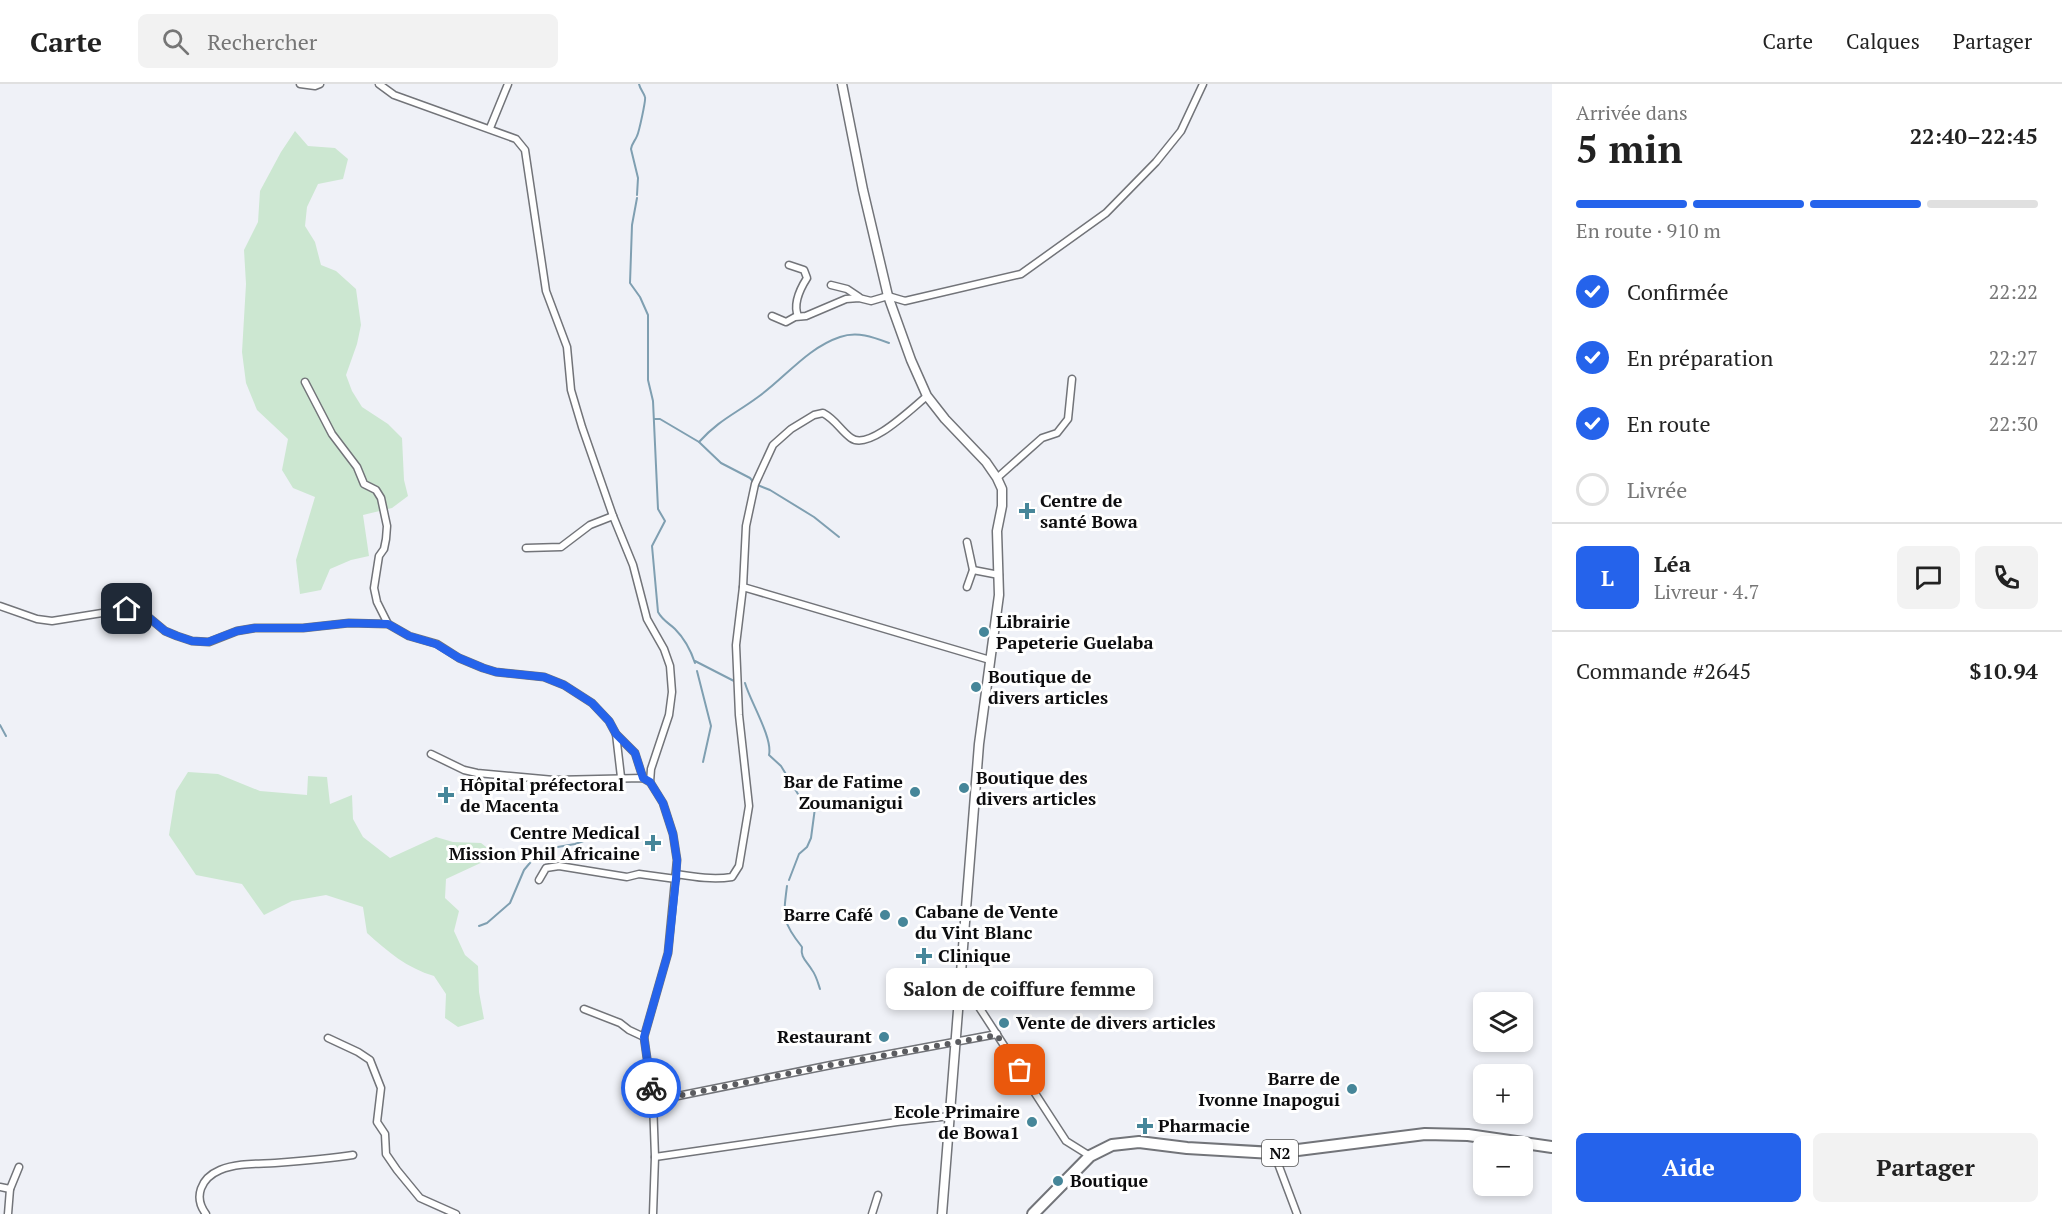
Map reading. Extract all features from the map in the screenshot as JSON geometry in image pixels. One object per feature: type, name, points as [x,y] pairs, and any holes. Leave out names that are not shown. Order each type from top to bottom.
[{"type":"highway","name":"N2","points":[[1033,1214],[1090,1156],[1112,1144],[1127,1142],[1187,1149],[1274,1153],[1447,1133],[1552,1147]]},
{"type":"main road","points":[[842,84],[863,190],[888,296],[911,360],[927,396],[945,419],[986,462],[1002,489],[1002,506],[997,531],[999,575],[997,621],[979,744],[942,1214]]},
{"type":"street","points":[[300,84],[320,84]]},
{"type":"street","points":[[379,84],[394,95],[516,139],[525,150],[546,291],[567,347],[572,390],[582,427],[633,565],[647,619],[664,650],[669,666],[672,692],[669,715],[651,769],[650,782]]},
{"type":"street","points":[[490,128],[508,84]]},
{"type":"street","points":[[772,316],[786,322],[846,299],[859,298],[871,301],[888,296],[906,301],[1020,274],[1106,213],[1156,162],[1181,131],[1203,84]]},
{"type":"street","points":[[789,265],[804,270],[807,278],[798,296],[795,310],[798,316]]},
{"type":"street","points":[[831,285],[847,289],[859,298]]},
{"type":"street","points":[[997,478],[1042,438],[1057,433],[1068,419],[1072,379]]},
{"type":"street","points":[[305,382],[332,434],[357,467],[364,484],[376,490],[381,498],[387,526],[386,539],[384,549],[379,556],[374,588],[377,602],[388,624]]},
{"type":"street","points":[[539,880],[546,867],[559,866],[627,877],[639,874],[701,878],[732,877],[739,866],[749,806],[738,715],[737,626],[743,587],[746,526],[758,478],[773,445],[791,429],[814,415],[823,413],[831,417],[851,438],[858,441],[874,438],[927,396]]},
{"type":"street","points":[[526,548],[561,547],[590,525],[613,516]]},
{"type":"street","points":[[967,542],[972,570],[968,587]]},
{"type":"street","points":[[972,570],[999,575]]},
{"type":"street","points":[[743,587],[990,660]]},
{"type":"street","points":[[0,606],[37,619],[52,621],[127,609],[147,616],[165,631],[177,636],[192,641],[208,642],[237,631],[255,628],[303,628],[349,623],[388,624],[409,636],[436,644],[459,658],[483,668],[496,672],[544,677],[564,685],[592,703],[609,721],[616,734],[635,753],[643,778]]},
{"type":"street","points":[[616,734],[621,777]]},
{"type":"street","points":[[431,754],[464,770],[477,773],[554,780],[643,778],[650,782],[663,803],[677,860],[668,953],[644,1037],[653,1101],[656,1157],[653,1214]]},
{"type":"street","points":[[962,976],[997,1035],[1066,1141],[1090,1156]]},
{"type":"street","points":[[584,1009],[620,1023],[628,1030],[644,1037]]},
{"type":"street","points":[[653,1101],[997,1035]]},
{"type":"street","points":[[328,1038],[370,1060],[381,1088],[377,1122],[385,1134],[386,1154],[397,1170],[420,1198],[456,1214]]},
{"type":"street","points":[[656,1157],[950,1116]]},
{"type":"street","points":[[1274,1153],[1297,1214]]},
{"type":"street","points":[[206,1214],[200,1204],[199,1194],[202,1185],[209,1176],[221,1170],[246,1165],[353,1155]]},
{"type":"street","points":[[8,1214],[10,1189],[19,1167]]},
{"type":"street","points":[[0,1187],[10,1189]]},
{"type":"street","points":[[872,1214],[878,1195]]},
{"type":"green space","points":[[295,131],[308,146],[335,148],[348,159],[343,179],[318,184],[307,207],[305,226],[315,242],[321,265],[336,271],[356,289],[361,325],[346,375],[362,407],[388,424],[402,438],[404,480],[408,496],[392,508],[363,515],[369,556],[351,560],[330,569],[321,590],[300,594],[296,560],[315,497],[293,488],[282,470],[288,439],[257,410],[246,383],[242,352],[246,284],[244,250],[258,222],[260,191]]},
{"type":"green space","points":[[188,772],[218,774],[260,791],[307,795],[308,776],[327,777],[330,804],[352,795],[353,819],[363,837],[390,858],[436,837],[453,842],[481,843],[490,850],[487,860],[446,879],[445,898],[459,911],[454,931],[465,955],[478,966],[479,992],[484,1019],[458,1027],[445,1018],[446,994],[434,976],[398,959],[367,933],[363,907],[326,895],[292,901],[264,915],[242,884],[196,875],[169,835],[176,791]]},
{"type":"waterway","points":[[637,195],[638,178],[631,149],[638,133],[645,99],[639,84]]},
{"type":"waterway","points":[[637,198],[632,225],[630,283],[640,297],[648,315],[648,380],[653,401],[658,509],[665,521],[652,546],[658,612],[681,636],[695,663]]},
{"type":"waterway","points":[[699,442],[720,423],[758,397],[817,348],[828,342],[846,335],[859,335],[889,343]]},
{"type":"waterway","points":[[654,419],[660,419],[699,442],[721,463],[814,517],[839,537]]},
{"type":"waterway","points":[[695,661],[734,681]]},
{"type":"waterway","points":[[697,671],[711,726],[703,762]]},
{"type":"waterway","points":[[745,683],[768,739],[769,755],[781,766],[804,804],[811,804],[815,808],[811,838],[807,847],[799,854],[789,880]]},
{"type":"waterway","points":[[0,725],[6,736]]},
{"type":"waterway","points":[[479,926],[487,923],[510,903],[524,870],[546,849],[575,844],[601,835]]},
{"type":"waterway","points":[[787,886],[785,905],[787,925],[802,947],[803,957],[815,974],[820,989]]},
{"type":"way so far","points":[[651,1088],[653,1101],[831,1065],[997,1035],[1020,1070]]},
{"type":"place","name":"Centre de santé Bowa","points":[[1027,511]]},
{"type":"place","name":"Librairie Papeterie Guelaba","points":[[984,632]]},
{"type":"place","name":"Boutique de divers articles","points":[[976,687]]},
{"type":"place","name":"Boutique des divers articles","points":[[964,788]]},
{"type":"place","name":"Bar de Fatime Zoumanigui","points":[[915,792]]},
{"type":"place","name":"Hôpital préfectoral de Macenta","points":[[446,795]]},
{"type":"place","name":"Centre Medical Mission Phil Africaine","points":[[653,843]]},
{"type":"place","name":"Barre Café","points":[[885,915]]},
{"type":"place","name":"Cabane de Vente du Vint Blanc","points":[[903,922]]},
{"type":"place","name":"Clinique","points":[[924,956]]},
{"type":"place","name":"Vente de divers articles","points":[[1004,1023]]},
{"type":"place","name":"Restaurant","points":[[884,1037]]},
{"type":"place","name":"Salon de coiffure femme","points":[[1020,1070]]},
{"type":"place","name":"Barre de Ivonne Inapogui","points":[[1352,1089]]},
{"type":"place","name":"Ecole Primaire de Bowa1","points":[[1032,1122]]},
{"type":"place","name":"Pharmacie","points":[[1145,1126]]},
{"type":"place","name":"Boutique","points":[[1058,1181]]},
{"type":"route","points":[[127,609],[147,616],[165,631],[177,636],[192,641],[208,642],[237,631],[255,628],[303,628],[349,623],[388,624],[409,636],[436,644],[459,658],[483,668],[496,672],[544,677],[564,685],[592,703],[609,721],[616,734],[635,753],[643,778],[650,782],[663,803],[673,834],[677,860],[668,953],[644,1037],[651,1088]]}]
